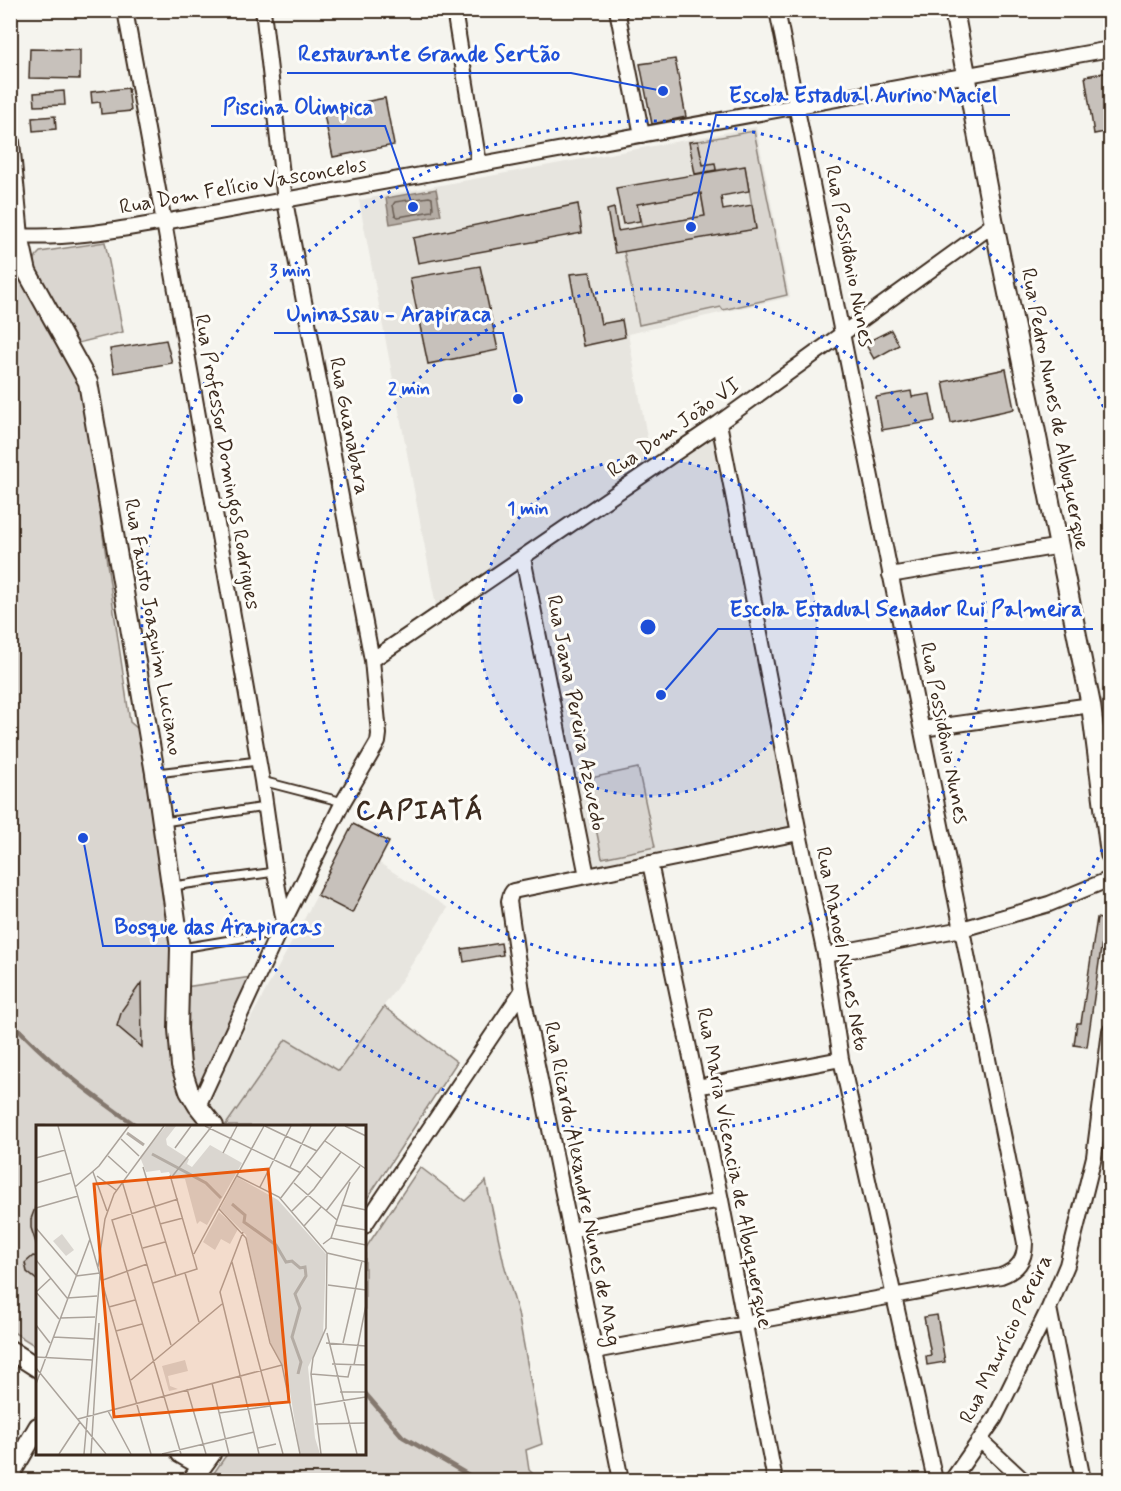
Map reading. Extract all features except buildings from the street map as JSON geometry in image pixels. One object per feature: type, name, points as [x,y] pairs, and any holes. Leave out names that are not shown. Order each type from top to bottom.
[{"type":"street","name":"Rua Professor Domingos Rodrigues","points":[[125,10],[262,781],[282,927]]},
{"type":"street","name":"Rua Guanabara","points":[[263,10],[285,201],[372,660],[378,742],[343,802]]},
{"type":"street","points":[[454,10],[478,164]]},
{"type":"street","points":[[616,10],[642,135]]},
{"type":"street","name":"Rua Possidônio Nunes","points":[[777,10],[798,105],[1025,1243],[1025,1252],[1020,1264],[1012,1272],[1001,1276],[893,1295]]},
{"type":"street","name":"Rua Pedro Nunes de Albuquerque","points":[[954,10],[994,224],[1091,705],[1110,854]]},
{"type":"street","name":"Rua Dom Felício Vasconcelos","points":[[19,236],[41,237],[97,233],[164,222],[1110,49]]},
{"type":"street","name":"Rua Fausto Joaquim Luciano","points":[[10,142],[19,236],[27,272],[88,382],[154,773],[180,948],[178,1029],[181,1066],[189,1091],[213,1125]]},
{"type":"street","name":"Rua Dom João VI","points":[[372,660],[719,423],[994,224]]},
{"type":"street","name":"Rua Manoel Nunes Neto","points":[[719,423],[825,955],[842,1059],[935,1480]]},
{"type":"street","points":[[890,575],[1060,546]]},
{"type":"street","name":"Rua Joana Pereira Azevedo","points":[[523,558],[587,876]]},
{"type":"street","points":[[922,729],[1091,705]]},
{"type":"street","points":[[198,1106],[343,802]]},
{"type":"street","points":[[587,876],[799,833]]},
{"type":"street","name":"Rua Maria Vicencia de Albuquerque","points":[[650,863],[721,1200],[775,1480]]},
{"type":"street","name":"Rua Ricardo Alexandre Nunes de Mag","points":[[587,876],[513,891],[509,901],[522,991],[621,1480]]},
{"type":"street","points":[[825,955],[962,929],[1049,904],[1110,879]]},
{"type":"street","points":[[366,1223],[522,991]]},
{"type":"street","name":"Rua Maurício Pereira","points":[[952,1480],[995,1418],[1049,1308],[1067,1265],[1094,1157],[1110,1031]]},
{"type":"street","points":[[697,1087],[842,1059]]},
{"type":"street","points":[[570,1230],[721,1200]]},
{"type":"street","points":[[594,1351],[893,1295]]},
{"type":"street","points":[[1049,1308],[1083,1480]]},
{"type":"street","points":[[10,1350],[36,1367]]},
{"type":"street","points":[[10,1475],[36,1430]]},
{"type":"street","points":[[980,1440],[1023,1480]]},
{"type":"street","points":[[183,1455],[202,1467]]},
{"type":"lane","points":[[154,773],[258,761]]},
{"type":"lane","points":[[262,781],[343,802]]},
{"type":"lane","points":[[161,823],[265,807]]},
{"type":"lane","points":[[171,886],[275,872]]},
{"type":"lane","points":[[180,948],[282,927]]},
{"type":"shaded area","points":[[756,127],[790,297],[628,334],[652,464],[437,611],[359,200]]},
{"type":"shaded area","points":[[754,131],[787,295],[723,310],[721,307],[639,325],[624,251],[756,229],[745,166],[716,170],[714,163],[703,165],[698,141]]},
{"type":"shaded area","points":[[701,193],[705,216],[642,227],[637,204]]},
{"type":"shaded area","points":[[105,242],[123,332],[78,343],[36,269],[35,259],[40,252]]},
{"type":"shaded area","points":[[10,250],[21,278],[80,377],[130,722],[138,729],[172,947],[172,1046],[203,1125],[36,1125],[36,1346],[10,1330]]},
{"type":"shaded area","points":[[719,423],[799,833],[587,876],[523,558]]},
{"type":"shaded area","points":[[638,768],[655,847],[602,858],[586,779]]},
{"type":"shaded area","points":[[378,862],[448,908],[395,990],[300,1125],[213,1125],[201,1111],[317,895],[352,913]]},
{"type":"shaded area","points":[[258,976],[198,1106],[189,1091],[179,988]]},
{"type":"shaded area","points":[[384,1007],[457,1062],[366,1200],[366,1125],[226,1125],[286,1039],[339,1071]]},
{"type":"shaded area","points":[[420,1167],[465,1201],[486,1181],[504,1264],[518,1313],[542,1444],[526,1450],[529,1470],[535,1476],[551,1477],[556,1480],[209,1480],[226,1455],[366,1455],[366,1248]]},
{"type":"water","points":[[436,189],[441,215],[390,224],[386,198]]},
{"type":"waterway","points":[[10,1020],[70,1077],[136,1125]]},
{"type":"waterway","points":[[366,1394],[403,1437],[477,1480]]},
{"type":"place","name":"Restaurante Grande Sertão","points":[[663,91]]},
{"type":"place","name":"Piscina Olimpica","points":[[413,207]]},
{"type":"place","name":"Escola Estadual Aurino Maciel","points":[[691,227]]},
{"type":"place","name":"Uninassau - Arapiraca","points":[[518,399]]},
{"type":"place","name":"Escola Estadual Senador Rui Palmeira","points":[[661,695]]},
{"type":"place","name":"Bosque das Arapiracas","points":[[83,838]]},
{"type":"district","name":"CAPIATÁ","points":[[420,811]]}]
